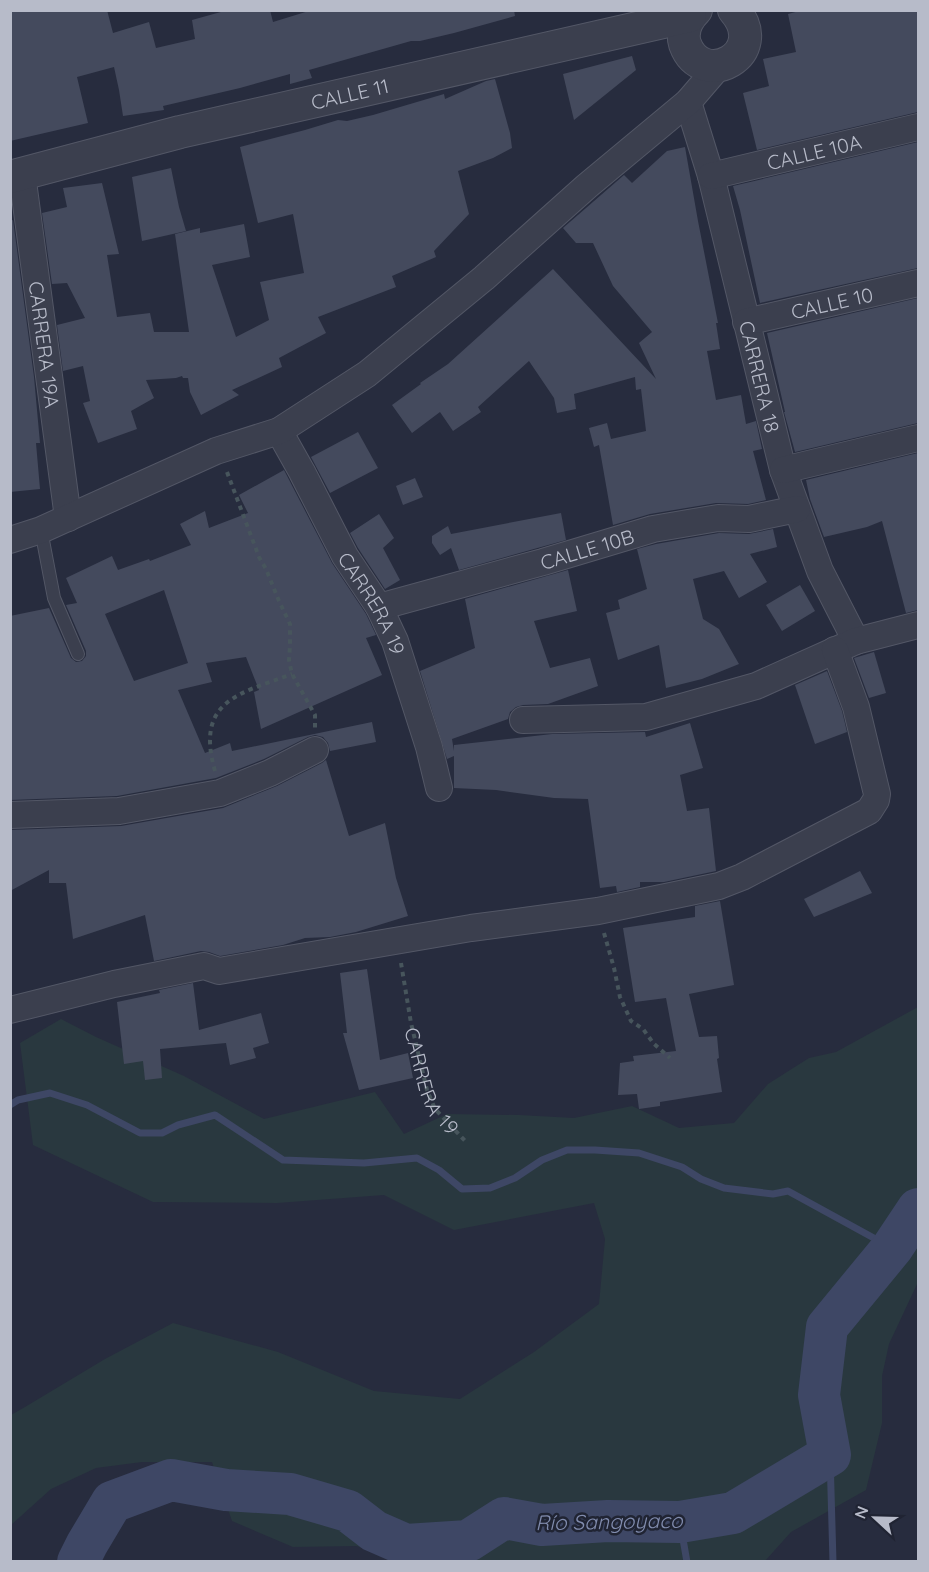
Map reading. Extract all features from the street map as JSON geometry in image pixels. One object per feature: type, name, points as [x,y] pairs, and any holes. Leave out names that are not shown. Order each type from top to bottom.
[{"type":"street","points":[[693,13],[684,27],[684,39],[688,51],[696,60],[707,65],[719,66],[730,62],[740,54],[745,43],[749,17]]},
{"type":"street","name":"CALLE 11","points":[[16,175],[180,132],[693,13]]},
{"type":"street","points":[[10,540],[41,530],[216,451],[279,431],[367,374],[484,278],[587,186],[688,102],[719,66]]},
{"type":"street","name":"CARRERA 18","points":[[10,1010],[114,984],[204,966],[219,971],[471,928],[598,911],[719,886],[742,877],[828,833],[873,806],[877,795],[856,707],[845,646],[783,470],[711,176],[688,102]]},
{"type":"street","name":"CALLE 10A","points":[[711,176],[918,127]]},
{"type":"street","name":"CARRERA 19A","points":[[16,175],[68,518]]},
{"type":"street","name":"CALLE 10","points":[[746,322],[918,283]]},
{"type":"street","name":"CARRERA 19","points":[[279,431],[345,556],[379,607],[395,641],[429,747],[439,788]]},
{"type":"street","points":[[783,470],[918,438]]},
{"type":"street","name":"CALLE 10B","points":[[379,607],[653,529],[718,518],[749,519],[797,509]]},
{"type":"street","points":[[523,720],[646,717],[756,686],[845,646],[918,625]]},
{"type":"street","points":[[10,815],[119,811],[224,791],[270,773],[315,750]]},
{"type":"lane","points":[[41,530],[54,598],[78,654]]},
{"type":"path","points":[[216,451],[228,474],[259,557],[290,624],[289,660],[292,674],[315,715],[315,750]]},
{"type":"path","points":[[224,791],[219,784],[209,746],[211,729],[219,710],[240,694],[292,674]]},
{"type":"path","points":[[598,911],[620,997],[631,1021],[643,1029],[654,1044],[670,1058]]},
{"type":"path","name":"CARRERA 19","points":[[397,940],[411,1023],[427,1090],[435,1109],[467,1143]]},
{"type":"shaded area","points":[[918,1007],[918,1282],[889,1344],[882,1376],[882,1423],[866,1490],[791,1532],[765,1561],[407,1562],[388,1559],[357,1546],[293,1547],[232,1521],[212,1462],[142,1462],[96,1468],[51,1489],[11,1525],[11,1415],[105,1359],[173,1323],[278,1352],[374,1391],[460,1399],[534,1352],[599,1304],[605,1239],[594,1203],[454,1230],[384,1195],[277,1203],[153,1202],[33,1145],[20,1043],[61,1019],[184,1076],[264,1119],[375,1092],[404,1134],[447,1114],[574,1118],[632,1106],[679,1128],[734,1123],[768,1084],[809,1058],[836,1052]]},
{"type":"building","points":[[10,10],[107,10],[113,33],[149,22],[156,48],[195,39],[192,20],[228,10],[270,10],[273,22],[312,10],[514,10],[515,16],[454,33],[411,41],[309,70],[312,78],[290,84],[290,74],[163,106],[164,110],[123,116],[114,67],[77,77],[88,123],[10,141]]},
{"type":"building","points":[[803,10],[918,10],[918,112],[757,150],[743,93],[769,86],[763,59],[796,52],[788,14]]},
{"type":"building","points":[[632,56],[636,70],[574,120],[563,74]]},
{"type":"building","points":[[495,79],[512,148],[458,171],[469,214],[434,251],[436,257],[392,276],[396,287],[318,317],[326,333],[279,358],[282,367],[232,390],[239,395],[201,415],[190,392],[188,378],[182,376],[146,380],[154,398],[131,411],[137,429],[98,443],[83,403],[90,401],[83,366],[63,371],[57,325],[85,318],[67,283],[52,284],[42,213],[67,207],[63,188],[102,183],[119,254],[107,255],[117,317],[150,313],[154,332],[189,332],[175,234],[200,228],[200,233],[244,224],[250,257],[212,265],[236,337],[269,320],[260,282],[304,273],[293,214],[258,223],[240,147],[338,120],[347,121],[373,115],[444,94],[445,99]]},
{"type":"building","points":[[918,142],[918,268],[760,303],[733,186]]},
{"type":"building","points":[[685,147],[718,323],[716,323],[720,349],[707,351],[716,400],[741,395],[746,424],[756,421],[762,449],[753,451],[766,500],[748,504],[716,503],[650,514],[613,525],[599,445],[594,447],[589,428],[607,423],[611,439],[646,431],[641,389],[636,390],[635,377],[574,394],[576,409],[557,413],[554,398],[529,361],[478,407],[481,412],[453,431],[440,412],[412,433],[392,405],[448,364],[553,269],[656,379],[639,343],[652,332],[613,286],[593,243],[576,243],[563,228],[624,175],[632,183],[667,151]]},
{"type":"building","points":[[171,168],[186,231],[142,241],[132,177]]},
{"type":"building","points":[[13,220],[34,377],[40,443],[36,443],[40,489],[10,492],[10,221]]},
{"type":"building","points":[[918,298],[918,423],[795,452],[767,333]]},
{"type":"building","points":[[358,432],[378,468],[330,493],[311,457]]},
{"type":"building","points":[[918,453],[918,610],[906,613],[882,521],[824,537],[810,499],[806,480]]},
{"type":"building","points":[[284,470],[332,563],[366,614],[376,635],[366,638],[382,675],[261,729],[254,692],[259,690],[246,657],[206,663],[212,682],[178,690],[205,753],[230,743],[232,751],[372,722],[376,742],[330,751],[323,737],[315,735],[216,778],[117,796],[10,800],[10,616],[49,608],[71,658],[76,662],[82,661],[86,656],[86,651],[66,605],[77,603],[66,578],[112,556],[118,570],[149,559],[150,561],[191,545],[180,524],[205,511],[209,528],[248,513],[239,495]],"holes":[[[164,590],[188,663],[134,681],[105,614]]]},
{"type":"building","points":[[415,478],[423,497],[403,505],[396,486]]},
{"type":"building","points":[[561,513],[566,540],[459,570],[451,548],[440,555],[432,543],[432,536],[448,526],[451,534]]},
{"type":"building","points":[[379,514],[394,538],[383,548],[400,580],[385,589],[350,533]]},
{"type":"building","points":[[773,529],[777,547],[750,554],[767,582],[739,598],[724,571],[693,579],[703,619],[719,629],[739,664],[702,679],[666,688],[659,645],[618,660],[606,613],[620,609],[618,600],[647,589],[637,549],[719,533],[749,534]]},
{"type":"building","points":[[568,570],[577,611],[534,621],[550,668],[590,658],[598,686],[548,704],[516,707],[510,712],[508,719],[452,739],[454,751],[454,745],[552,734],[645,732],[646,737],[690,723],[703,768],[680,775],[687,811],[709,808],[716,871],[664,882],[640,882],[640,887],[617,892],[616,886],[600,888],[588,799],[454,788],[454,756],[447,759],[420,671],[475,648],[465,599]]},
{"type":"building","points":[[800,585],[815,611],[782,631],[766,605]]},
{"type":"building","points":[[874,652],[886,693],[869,698],[854,658]]},
{"type":"building","points":[[827,671],[847,732],[815,744],[795,685]]},
{"type":"building","points":[[326,760],[349,836],[385,823],[396,878],[408,916],[356,932],[330,937],[305,938],[283,945],[220,956],[201,951],[154,961],[145,915],[73,939],[66,883],[49,883],[49,870],[10,891],[10,830],[121,826],[223,808],[277,786]]},
{"type":"building","points":[[860,871],[872,893],[814,917],[804,899]]},
{"type":"building","points":[[720,901],[734,985],[689,994],[699,1037],[717,1036],[719,1058],[717,1059],[722,1092],[660,1102],[660,1106],[639,1109],[637,1094],[618,1095],[620,1063],[634,1061],[633,1056],[676,1051],[666,998],[635,1002],[623,928],[695,917],[695,906]]},
{"type":"building","points":[[367,969],[380,1060],[408,1053],[413,1078],[359,1090],[343,1033],[347,1033],[340,973]]},
{"type":"building","points":[[193,983],[199,1030],[261,1013],[269,1043],[253,1048],[256,1058],[230,1065],[226,1043],[160,1049],[162,1078],[145,1080],[143,1061],[124,1064],[117,1002]]},
{"type":"waterway","points":[[10,1105],[18,1100],[50,1093],[87,1105],[140,1133],[162,1133],[178,1125],[215,1115],[283,1160],[364,1163],[417,1158],[439,1170],[462,1189],[490,1188],[515,1178],[542,1160],[567,1150],[639,1153],[682,1167],[701,1179],[724,1188],[773,1194],[788,1191],[892,1248]]},
{"type":"waterway","name":"Río Sangoyaco","points":[[78,1562],[112,1502],[171,1480],[226,1490],[290,1494],[348,1511],[374,1531],[406,1545],[468,1541],[504,1518],[542,1525],[608,1521],[680,1522],[733,1513],[830,1455],[819,1395],[827,1327],[892,1248],[918,1209]]},
{"type":"waterway","points":[[830,1455],[833,1562]]},
{"type":"waterway","points":[[680,1522],[687,1562]]}]
